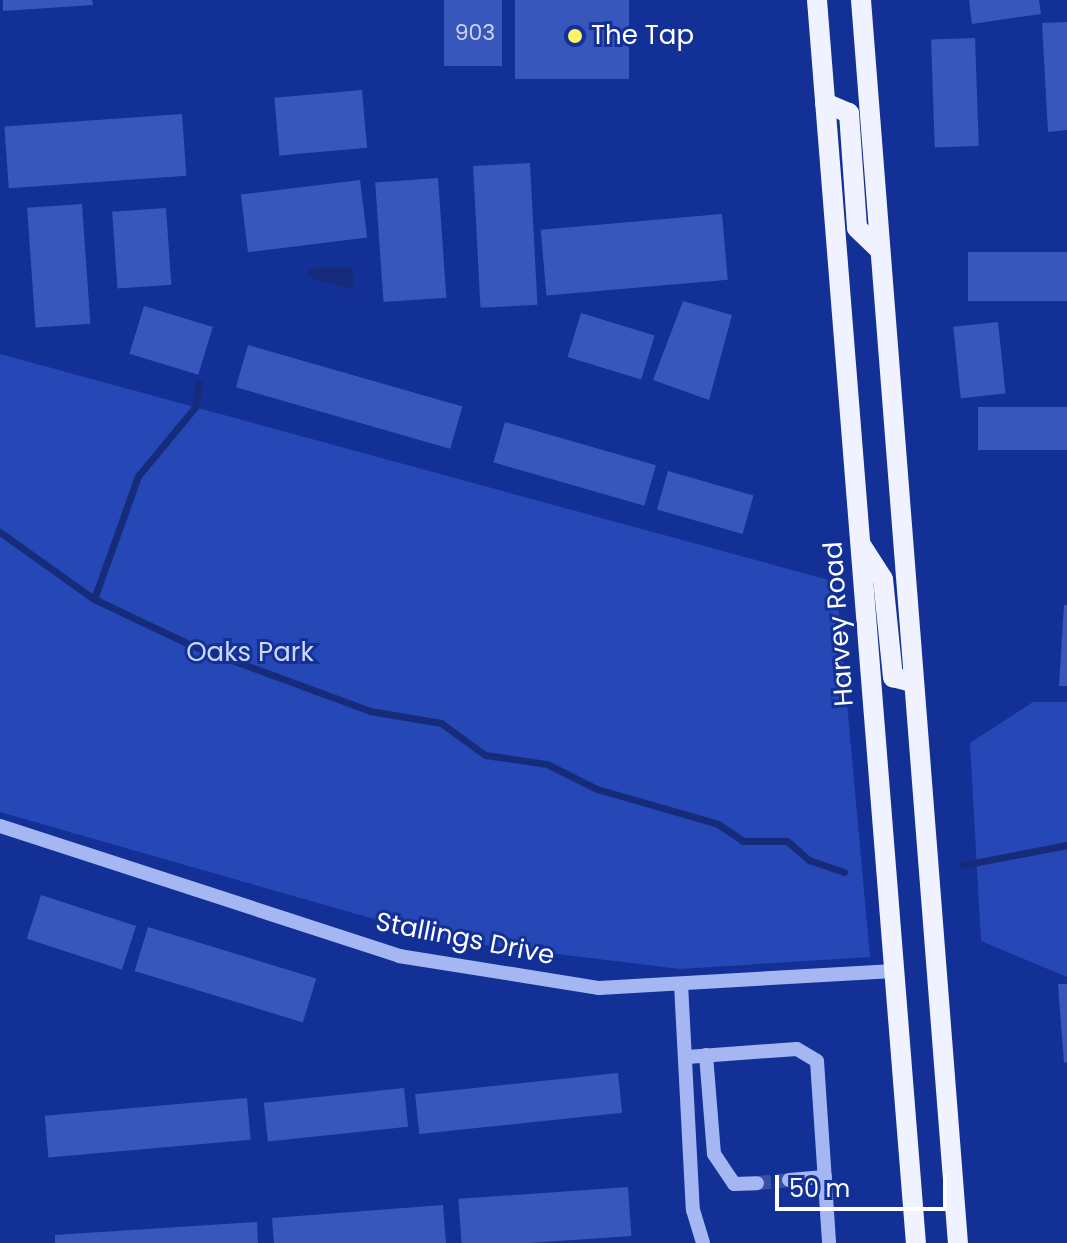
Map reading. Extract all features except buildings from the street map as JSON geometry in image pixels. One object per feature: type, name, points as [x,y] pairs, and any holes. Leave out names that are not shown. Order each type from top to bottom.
[{"type":"main road","name":"Harvey Road","points":[[817,0],[890,971],[915,1243]]},
{"type":"main road","points":[[861,0],[958,1243]]},
{"type":"main road","points":[[825,103],[849,113],[857,228],[880,250]]},
{"type":"main road","points":[[859,541],[883,579],[893,677],[912,682]]},
{"type":"street","name":"Stallings Drive","points":[[0,826],[399,956],[599,988],[890,971]]},
{"type":"street","points":[[681,984],[693,1210],[703,1243]]},
{"type":"street","points":[[687,1057],[797,1049],[817,1061],[829,1243]]},
{"type":"street","points":[[706,1055],[714,1154],[734,1184],[757,1183]]},
{"type":"street","points":[[789,1180],[825,1177]]},
{"type":"green space","name":"Oaks Park","points":[[0,354],[836,582],[870,957],[680,969],[451,941],[0,812]]},
{"type":"green space","points":[[1033,702],[1067,702],[1067,977],[981,941],[970,743]]},
{"type":"shaded area","points":[[353,267],[353,290],[308,277],[310,268]]},
{"type":"waterway","points":[[94,599],[138,476],[195,407],[199,383]]},
{"type":"waterway","points":[[0,532],[94,599],[191,645],[370,711],[441,723],[485,755],[547,764],[597,789],[718,824],[743,841],[787,841],[809,860],[844,872]]},
{"type":"waterway","points":[[963,865],[1067,845]]},
{"type":"tunnel","points":[[757,1183],[789,1180]]},
{"type":"place","name":"The Tap","points":[[575,36]]}]
